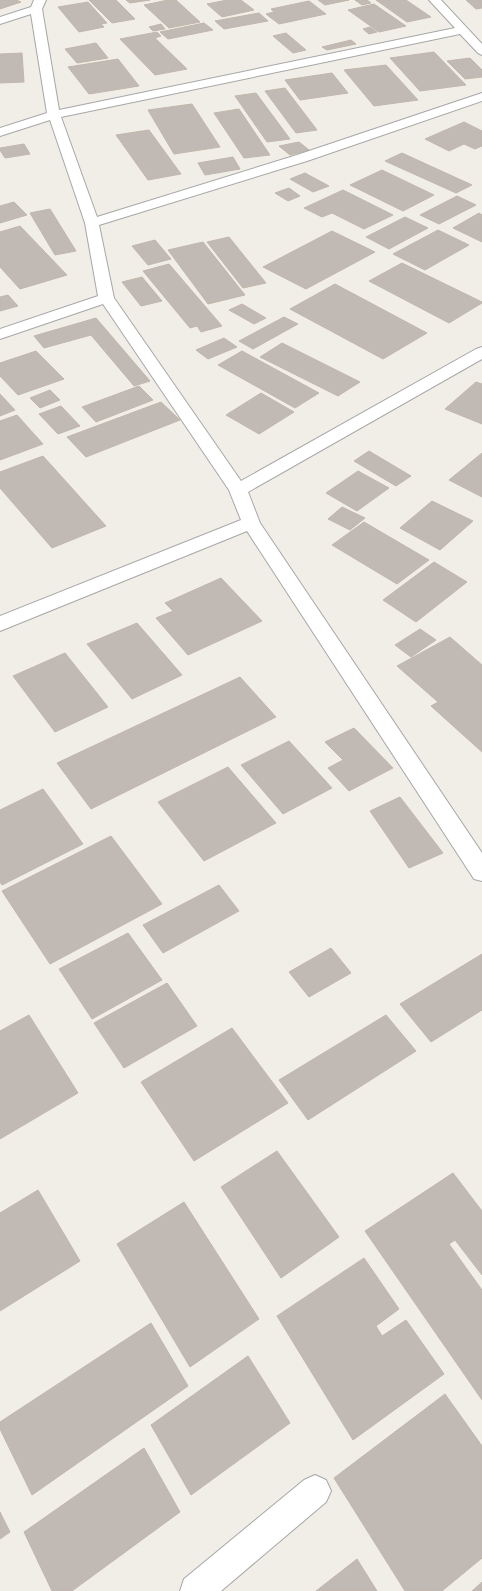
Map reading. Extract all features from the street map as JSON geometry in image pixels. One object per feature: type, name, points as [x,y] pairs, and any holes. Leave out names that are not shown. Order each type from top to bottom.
[{"type":"street","points":[[435,0],[482,51]]},
{"type":"street","points":[[0,21],[38,5],[54,115],[92,223],[106,298],[238,490],[251,523],[482,872]]},
{"type":"street","points":[[0,132],[54,115],[463,30]]},
{"type":"street","points":[[92,223],[302,158],[482,97]]},
{"type":"street","points":[[0,334],[106,298]]},
{"type":"street","points":[[238,490],[482,352]]},
{"type":"street","points":[[0,624],[251,523]]},
{"type":"street","points":[[196,1591],[315,1491]]},
{"type":"building","points":[[0,0],[16,0],[21,2],[0,9]]},
{"type":"building","points":[[89,0],[116,0],[135,19],[112,23]]},
{"type":"building","points":[[126,0],[150,0],[130,3]]},
{"type":"building","points":[[168,0],[176,0],[200,22],[169,28],[144,5]]},
{"type":"building","points":[[227,0],[241,0],[254,10],[222,17],[207,4]]},
{"type":"building","points":[[318,0],[349,0],[325,5]]},
{"type":"building","points":[[355,0],[367,0],[371,3],[362,5]]},
{"type":"building","points":[[376,0],[406,0],[431,17],[407,22]]},
{"type":"building","points":[[466,0],[482,0],[482,8],[476,9]]},
{"type":"building","points":[[309,1],[326,14],[279,24],[266,14],[274,12],[271,9]]},
{"type":"building","points":[[88,2],[107,23],[101,24],[104,27],[79,32],[58,7]]},
{"type":"building","points":[[374,4],[406,26],[379,32],[348,10]]},
{"type":"building","points":[[259,13],[268,21],[224,29],[215,21]]},
{"type":"building","points":[[204,23],[213,30],[168,39],[160,32]]},
{"type":"building","points":[[161,24],[165,29],[153,31],[149,27]]},
{"type":"building","points":[[370,27],[377,32],[369,34],[363,29]]},
{"type":"building","points":[[157,32],[161,36],[155,38],[187,69],[155,75],[120,39]]},
{"type":"building","points":[[286,33],[306,50],[293,53],[273,36]]},
{"type":"building","points":[[351,40],[356,44],[327,50],[322,47]]},
{"type":"building","points":[[96,43],[108,58],[77,63],[65,49]]},
{"type":"building","points":[[434,52],[466,85],[420,91],[390,58]]},
{"type":"building","points":[[22,53],[24,82],[0,83],[0,54]]},
{"type":"building","points":[[470,58],[482,70],[482,77],[465,79],[447,61]]},
{"type":"building","points":[[118,59],[139,86],[89,94],[68,67]]},
{"type":"building","points":[[386,65],[418,100],[374,106],[344,70]]},
{"type":"building","points":[[332,73],[348,93],[300,100],[285,80]]},
{"type":"building","points":[[285,88],[317,130],[296,133],[265,91]]},
{"type":"building","points":[[256,93],[290,139],[267,142],[235,96]]},
{"type":"building","points":[[192,104],[220,147],[174,154],[148,110]]},
{"type":"building","points":[[239,109],[270,155],[244,158],[214,113]]},
{"type":"building","points":[[464,122],[482,131],[482,146],[475,149],[464,144],[449,151],[425,139]]},
{"type":"building","points":[[149,130],[181,174],[148,180],[116,135]]},
{"type":"building","points":[[299,142],[309,150],[290,155],[279,146]]},
{"type":"building","points":[[24,144],[30,154],[5,158],[0,150],[0,148]]},
{"type":"building","points":[[402,153],[472,185],[456,193],[385,161]]},
{"type":"building","points":[[233,157],[240,169],[205,175],[198,163]]},
{"type":"building","points":[[382,170],[434,195],[403,211],[350,185]]},
{"type":"building","points":[[305,173],[329,186],[313,192],[290,179]]},
{"type":"building","points":[[289,188],[300,196],[288,201],[275,193]]},
{"type":"building","points":[[343,190],[393,215],[364,229],[332,213],[322,217],[304,208]]},
{"type":"building","points":[[457,196],[476,205],[439,224],[420,215]]},
{"type":"building","points":[[14,202],[27,215],[0,223],[0,206]]},
{"type":"building","points":[[50,209],[76,251],[55,255],[30,213]]},
{"type":"building","points":[[479,213],[482,215],[482,242],[453,228]]},
{"type":"building","points":[[405,217],[428,228],[389,249],[366,237]]},
{"type":"building","points":[[20,226],[67,275],[20,289],[0,267],[0,232]]},
{"type":"building","points":[[438,230],[469,245],[425,270],[393,254]]},
{"type":"building","points":[[332,231],[375,252],[306,289],[263,267]]},
{"type":"building","points":[[229,237],[266,283],[243,288],[207,242]]},
{"type":"building","points":[[155,240],[171,259],[148,265],[132,246]]},
{"type":"building","points":[[203,242],[245,295],[208,304],[168,250]]},
{"type":"building","points":[[402,263],[482,303],[449,323],[369,281]]},
{"type":"building","points":[[169,264],[222,326],[201,332],[197,326],[190,328],[143,271]]},
{"type":"building","points":[[142,277],[162,301],[141,306],[122,282]]},
{"type":"building","points":[[335,284],[427,333],[383,359],[290,309]]},
{"type":"building","points":[[8,295],[18,306],[0,311],[0,297]]},
{"type":"building","points":[[242,304],[266,318],[254,324],[229,310]]},
{"type":"building","points":[[284,317],[298,324],[253,349],[239,341]]},
{"type":"building","points":[[96,318],[150,381],[134,386],[91,335],[44,348],[34,336]]},
{"type":"building","points":[[224,338],[237,347],[208,359],[196,350]]},
{"type":"building","points":[[282,343],[360,382],[338,396],[260,357]]},
{"type":"building","points":[[36,351],[64,379],[18,395],[0,376],[0,363]]},
{"type":"building","points":[[242,351],[319,393],[295,408],[218,365]]},
{"type":"building","points":[[476,382],[482,384],[482,424],[445,409]]},
{"type":"building","points":[[139,386],[153,400],[96,422],[82,407]]},
{"type":"building","points":[[50,390],[60,400],[40,408],[30,398]]},
{"type":"building","points":[[261,393],[294,412],[259,434],[226,415]]},
{"type":"building","points":[[0,394],[15,410],[0,416]]},
{"type":"building","points":[[161,402],[180,420],[86,457],[67,437]]},
{"type":"building","points":[[61,406],[80,426],[58,434],[39,414]]},
{"type":"building","points":[[17,415],[43,444],[0,460],[0,421]]},
{"type":"building","points":[[369,451],[411,476],[396,486],[354,461]]},
{"type":"building","points":[[482,453],[482,497],[449,480]]},
{"type":"building","points":[[43,456],[106,526],[52,548],[0,488],[0,472]]},
{"type":"building","points":[[358,471],[389,488],[357,511],[326,493]]},
{"type":"building","points":[[432,501],[473,521],[440,550],[400,528]]},
{"type":"building","points":[[342,507],[365,518],[350,530],[328,519]]},
{"type":"building","points":[[364,522],[429,560],[397,584],[332,545]]},
{"type":"building","points":[[434,562],[467,582],[416,622],[383,600]]},
{"type":"building","points":[[221,578],[262,621],[188,655],[156,618],[173,611],[165,603]]},
{"type":"building","points":[[137,623],[182,675],[132,699],[87,644]]},
{"type":"building","points":[[420,629],[436,640],[411,657],[395,645]]},
{"type":"building","points":[[450,637],[482,665],[482,752],[431,706],[438,702],[397,666]]},
{"type":"building","points":[[65,653],[108,707],[55,732],[13,676]]},
{"type":"building","points":[[240,677],[276,717],[91,809],[57,763]]},
{"type":"building","points":[[354,728],[393,768],[349,791],[328,768],[343,760],[325,742]]},
{"type":"building","points":[[289,741],[332,788],[283,814],[241,765]]},
{"type":"building","points":[[228,767],[276,823],[204,861],[158,802]]},
{"type":"building","points":[[43,789],[83,844],[2,885],[0,882],[0,810]]},
{"type":"building","points":[[400,797],[443,853],[409,868],[370,811]]},
{"type":"building","points":[[111,836],[162,904],[50,964],[2,891]]},
{"type":"building","points":[[219,885],[239,911],[163,953],[143,925]]},
{"type":"building","points":[[128,933],[162,980],[92,1019],[59,969]]},
{"type":"building","points":[[331,948],[351,973],[309,997],[289,972]]},
{"type":"building","points":[[482,954],[482,1010],[431,1042],[400,1004]]},
{"type":"building","points":[[167,983],[197,1026],[124,1068],[94,1023]]},
{"type":"building","points":[[29,1015],[78,1093],[0,1139],[0,1031]]},
{"type":"building","points":[[386,1015],[416,1051],[308,1120],[279,1080]]},
{"type":"building","points":[[232,1028],[288,1103],[194,1161],[141,1082]]},
{"type":"building","points":[[277,1151],[339,1237],[281,1278],[221,1187]]},
{"type":"building","points":[[453,1173],[482,1211],[482,1275],[455,1240],[449,1244],[482,1290],[482,1400],[365,1231]]},
{"type":"building","points":[[38,1190],[80,1261],[0,1311],[0,1213]]},
{"type":"building","points":[[184,1202],[259,1319],[190,1367],[117,1244]]},
{"type":"building","points":[[364,1258],[399,1309],[376,1326],[382,1336],[406,1320],[444,1374],[353,1440],[277,1316]]},
{"type":"building","points":[[151,1323],[188,1386],[32,1495],[0,1429],[0,1422]]},
{"type":"building","points":[[248,1356],[290,1423],[191,1495],[151,1425]]},
{"type":"building","points":[[445,1394],[482,1446],[482,1558],[442,1591],[405,1591],[334,1478]]},
{"type":"building","points":[[144,1448],[180,1512],[72,1591],[52,1591],[24,1532]]},
{"type":"building","points":[[0,1512],[10,1532],[0,1539]]},
{"type":"building","points":[[357,1559],[377,1591],[316,1591]]},
{"type":"building","points":[[482,1582],[482,1591],[472,1591]]}]
